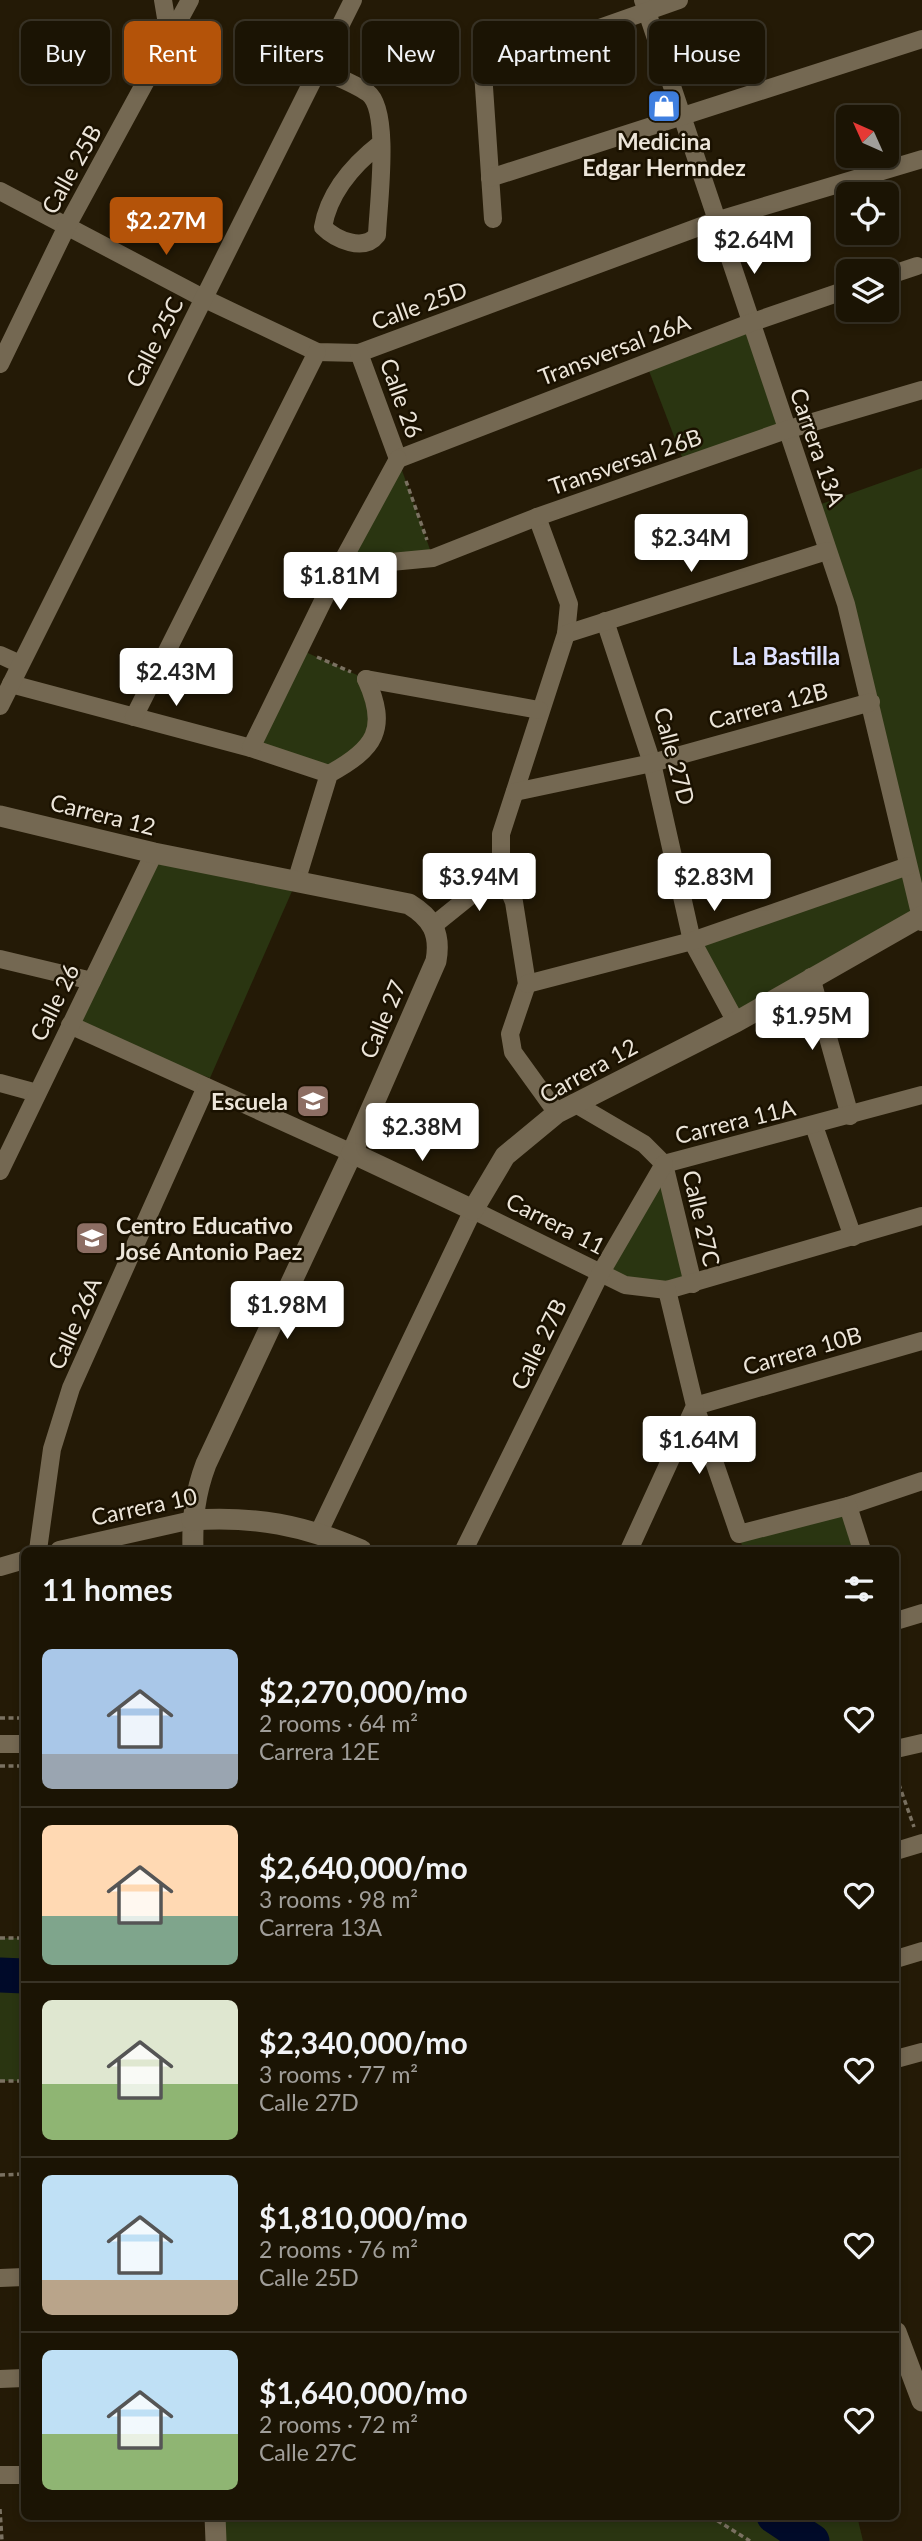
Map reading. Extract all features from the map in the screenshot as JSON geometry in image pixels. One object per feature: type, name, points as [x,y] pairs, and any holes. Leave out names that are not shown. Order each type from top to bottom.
[{"type":"street","points":[[163,0],[166,18],[170,21]]},
{"type":"street","name":"Calle 25B","points":[[180,21],[190,0]]},
{"type":"street","name":"Calle 25C","points":[[343,21],[353,0]]},
{"type":"street","points":[[606,21],[645,6],[679,0]]},
{"type":"street","name":"Carrera 13A","points":[[645,6],[715,221],[846,604],[921,918]]},
{"type":"street","points":[[490,178],[922,39]]},
{"type":"street","points":[[348,83],[368,93],[375,101],[381,121],[381,143],[377,235],[372,243],[364,245],[331,234],[323,227],[324,219],[347,174],[357,162],[381,143]]},
{"type":"street","name":"Calle 25B","points":[[0,364],[67,226],[145,84]]},
{"type":"street","name":"Calle 25C","points":[[0,706],[311,84]]},
{"type":"street","points":[[484,84],[493,219]]},
{"type":"street","name":"Calle 25D","points":[[317,352],[359,353],[715,221],[922,159]]},
{"type":"street","points":[[0,191],[203,298],[317,352],[134,717]]},
{"type":"street","points":[[899,272],[917,266]]},
{"type":"street","name":"Transversal 26A","points":[[398,459],[750,323],[836,293]]},
{"type":"street","name":"Calle 26","points":[[359,353],[398,459]]},
{"type":"street","name":"Transversal 26B","points":[[343,561],[370,564],[433,558],[537,517],[786,430],[922,390]]},
{"type":"street","points":[[251,748],[343,561],[398,459]]},
{"type":"street","points":[[537,517],[569,604],[566,634],[539,710],[501,834],[501,871],[514,902],[527,984],[510,1034],[513,1052],[566,1108]]},
{"type":"street","points":[[566,634],[827,551]]},
{"type":"street","name":"Calle 27D","points":[[605,621],[652,763],[692,941],[736,1022]]},
{"type":"street","points":[[0,655],[20,664]]},
{"type":"street","points":[[366,679],[539,710]]},
{"type":"street","points":[[296,882],[329,774],[357,759],[375,735],[378,706],[366,679]]},
{"type":"street","points":[[11,684],[251,748],[329,774]]},
{"type":"street","name":"Carrera 12B","points":[[515,792],[652,763],[871,702]]},
{"type":"street","name":"Carrera 12","points":[[0,816],[154,853],[409,904],[422,912],[434,925]]},
{"type":"street","name":"Calle 26","points":[[0,1171],[154,853]]},
{"type":"street","points":[[527,984],[692,941],[908,866]]},
{"type":"street","points":[[434,925],[501,871]]},
{"type":"street","name":"Carrera 12","points":[[319,1532],[473,1210],[505,1156],[566,1108],[736,1022],[811,977],[921,918]]},
{"type":"street","name":"Calle 27","points":[[193,1547],[192,1520],[196,1491],[206,1464],[352,1153],[436,961],[439,943],[434,925]]},
{"type":"street","points":[[0,959],[92,981]]},
{"type":"street","points":[[811,977],[850,1116]]},
{"type":"street","name":"Carrera 11","points":[[70,1026],[352,1153],[625,1285],[667,1290],[693,1284],[922,1216]]},
{"type":"street","points":[[0,1083],[37,1093]]},
{"type":"street","name":"Calle 26A","points":[[38,1547],[52,1449],[71,1388],[206,1087]]},
{"type":"street","name":"Carrera 11A","points":[[566,1108],[644,1144],[664,1164],[922,1095]]},
{"type":"street","points":[[814,1126],[853,1237]]},
{"type":"street","name":"Calle 27B","points":[[465,1547],[600,1275],[664,1164]]},
{"type":"street","name":"Calle 27C","points":[[664,1164],[693,1284]]},
{"type":"street","points":[[667,1290],[695,1406],[739,1534],[848,1506],[922,1481]]},
{"type":"street","name":"Carrera 10B","points":[[695,1406],[922,1341]]},
{"type":"street","points":[[630,1547],[695,1406]]},
{"type":"street","points":[[848,1506],[861,1547]]},
{"type":"street","name":"Carrera 10","points":[[72,1547],[192,1520],[225,1518],[277,1522],[319,1532],[354,1547]]},
{"type":"street","points":[[0,1567],[21,1561]]},
{"type":"street","points":[[899,1620],[922,1613]]},
{"type":"street","points":[[899,1748],[922,1743]]},
{"type":"street","points":[[0,1744],[21,1744]]},
{"type":"street","points":[[899,1850],[921,1844]]},
{"type":"street","points":[[899,1958],[922,1951]]},
{"type":"street","points":[[899,2058],[922,2052]]},
{"type":"street","points":[[0,2278],[21,2277]]},
{"type":"street","points":[[899,2340],[922,2401]]},
{"type":"street","points":[[0,2379],[21,2378]]},
{"type":"street","points":[[0,2475],[21,2475]]},
{"type":"street","points":[[215,2520],[216,2541]]},
{"type":"path","points":[[398,459],[433,558]]},
{"type":"path","points":[[301,650],[366,679]]},
{"type":"path","points":[[0,1718],[21,1718]]},
{"type":"path","points":[[0,1766],[21,1766]]},
{"type":"path","points":[[899,1784],[921,1844]]},
{"type":"path","points":[[0,1938],[21,1938]]},
{"type":"path","points":[[0,2081],[21,2081]]},
{"type":"path","points":[[0,2175],[21,2174]]},
{"type":"path","points":[[0,2509],[2,2541]]},
{"type":"path","points":[[716,2520],[750,2541]]},
{"type":"green space","points":[[750,323],[786,430],[685,465],[646,363]]},
{"type":"green space","points":[[398,459],[433,558],[343,560]]},
{"type":"green space","points":[[922,468],[922,922],[736,1022],[692,941],[908,866],[813,507]]},
{"type":"green space","points":[[301,650],[366,679],[375,735],[329,774],[251,748]]},
{"type":"green space","points":[[154,853],[296,882],[210,1078],[70,1025]]},
{"type":"green space","points":[[664,1164],[693,1284],[667,1290],[605,1273]]},
{"type":"green space","points":[[848,1506],[861,1547],[742,1547],[739,1534]]},
{"type":"green space","points":[[0,1938],[21,1938],[21,2081],[0,2081]]},
{"type":"green space","points":[[215,2520],[858,2520],[863,2541],[216,2541]]},
{"type":"waterway","points":[[0,1975],[21,1976]]},
{"type":"waterway","points":[[780,2520],[812,2541]]},
{"type":"place","name":"Medicina Edgar Hernndez","points":[[664,106]]},
{"type":"place","name":"Escuela","points":[[313,1101]]},
{"type":"place","name":"Centro Educativo José Antonio Paez","points":[[92,1238]]},
{"type":"district","name":"La Bastilla","points":[[786,655]]}]
